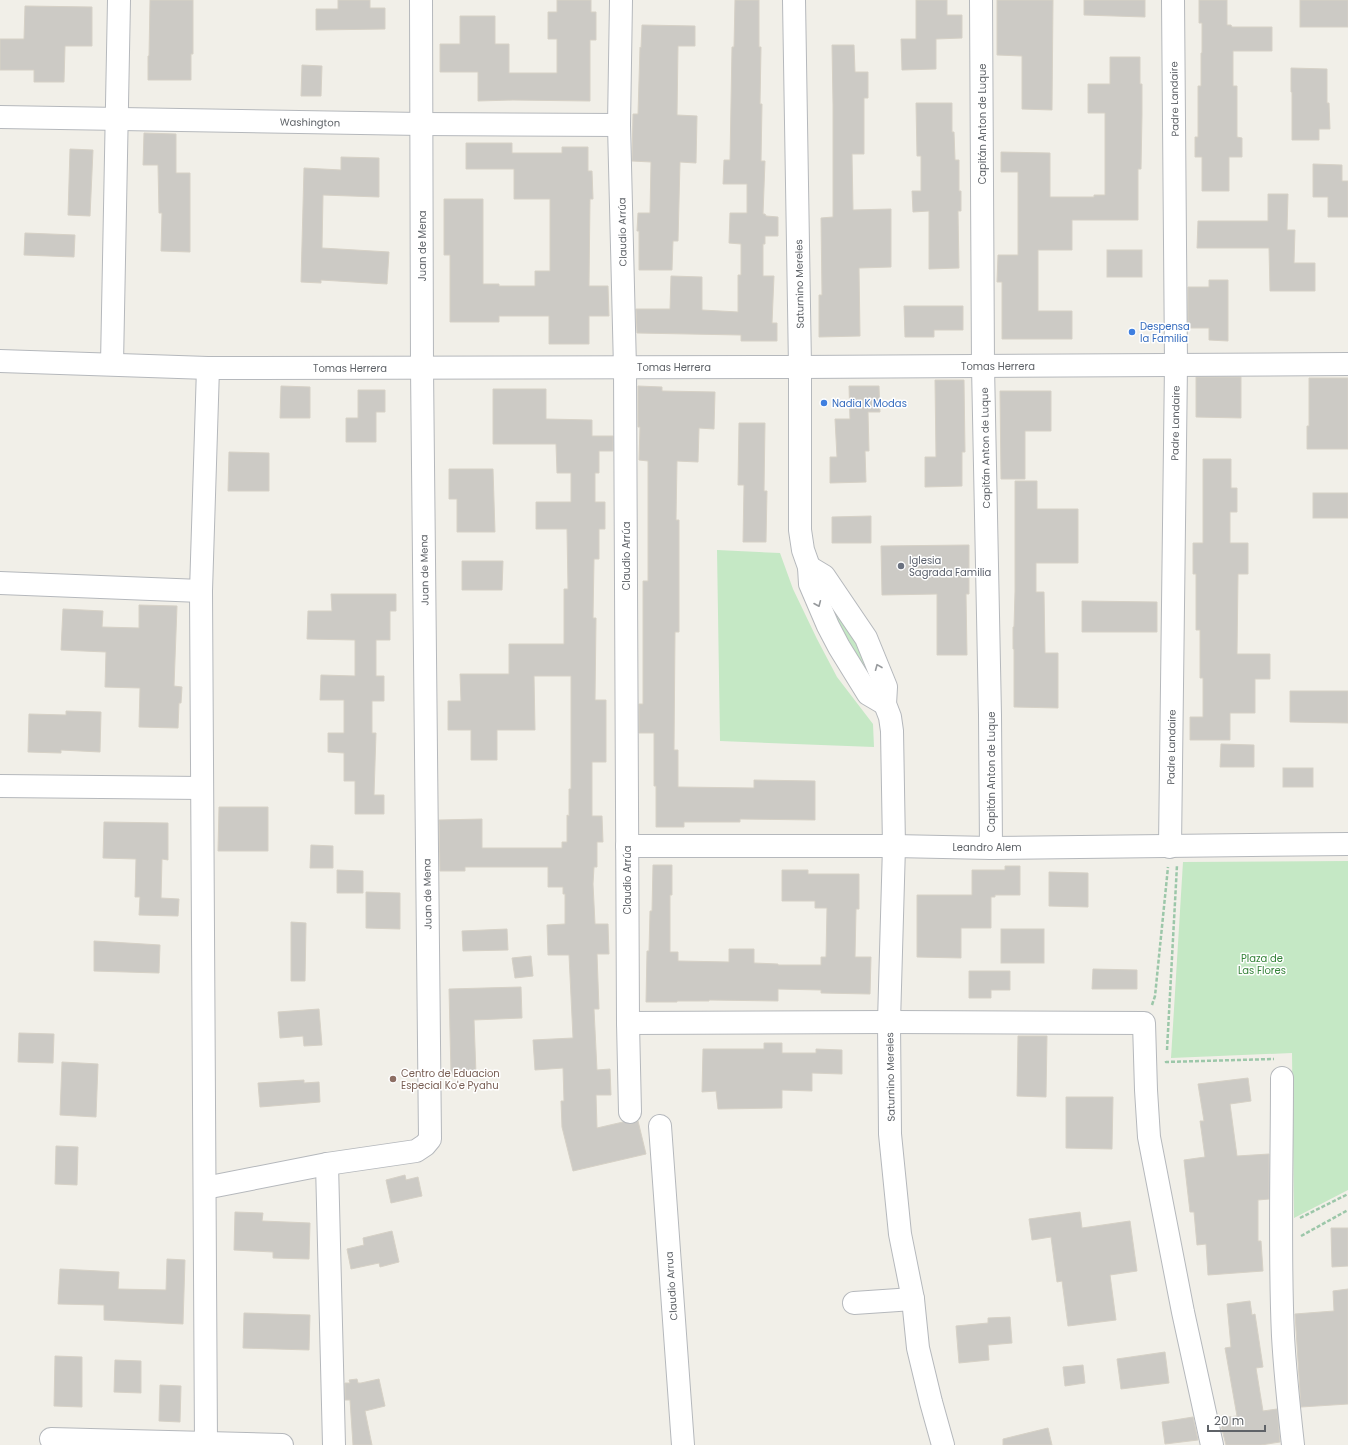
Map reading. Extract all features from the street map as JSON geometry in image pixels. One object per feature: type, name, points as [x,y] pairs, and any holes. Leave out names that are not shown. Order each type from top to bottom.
[{"type":"street","points":[[112,364],[116,119],[120,0]]},
{"type":"street","name":"Juan de Mena","points":[[327,1164],[416,1151],[425,1145],[430,1139],[422,368],[421,0]]},
{"type":"street","name":"Claudio Arrúa","points":[[621,0],[619,125],[625,368],[628,1022],[630,1112]]},
{"type":"street","name":"Saturnino Mereles","points":[[794,0],[800,367],[800,530],[803,550],[809,567],[810,584],[828,626],[868,694],[885,704],[890,717],[892,731],[894,846],[889,1022],[890,1134],[900,1234],[913,1299],[918,1348],[943,1445]]},
{"type":"street","name":"Capitán Anton de Luque","points":[[981,0],[983,366],[990,715],[991,848]]},
{"type":"street","name":"Padre Landaire","points":[[1173,0],[1176,364],[1173,852]]},
{"type":"street","name":"Washington","points":[[0,117],[421,124],[619,125]]},
{"type":"street","name":"Tomas Herrera","points":[[0,361],[208,368],[625,368],[1348,364]]},
{"type":"street","points":[[206,1444],[200,591],[208,368]]},
{"type":"street","points":[[0,583],[200,591]]},
{"type":"street","points":[[0,786],[202,788]]},
{"type":"street","name":"Leandro Alem","points":[[627,846],[894,846],[1173,852],[1348,844]]},
{"type":"street","points":[[628,1022],[1144,1023],[1149,1137],[1183,1312],[1212,1445]]},
{"type":"street","points":[[1281,1068],[1283,1335],[1293,1445]]},
{"type":"street","name":"Claudio Arrua","points":[[660,1126],[682,1445]]},
{"type":"street","points":[[205,1188],[327,1164],[334,1445]]},
{"type":"street","points":[[854,1303],[913,1299]]},
{"type":"street","points":[[51,1439],[151,1444],[282,1445]]},
{"type":"path","points":[[1144,1023],[1151,1012],[1155,996],[1173,852]]},
{"type":"path","points":[[1173,852],[1166,1062],[1281,1068]]},
{"type":"path","points":[[1299,1218],[1348,1194]]},
{"type":"path","points":[[1282,1247],[1348,1210]]},
{"type":"green space","points":[[717,550],[780,553],[793,589],[837,677],[873,724],[874,747],[720,741]]},
{"type":"green space","points":[[814,577],[860,638],[877,694]]},
{"type":"green space","name":"Plaza de Las Flores","points":[[1348,861],[1348,1190],[1294,1218],[1292,1053],[1171,1058],[1183,862]]},
{"type":"building","points":[[150,0],[193,0],[193,54],[191,54],[191,80],[148,80]]},
{"type":"building","points":[[338,0],[370,0],[370,8],[385,8],[385,29],[316,30],[316,9],[338,9]]},
{"type":"building","points":[[557,0],[591,0],[591,12],[596,12],[596,40],[590,40],[590,101],[478,101],[478,72],[440,72],[440,44],[460,44],[460,16],[495,16],[495,44],[509,44],[509,73],[557,73],[557,39],[548,39],[548,12],[557,12]]},
{"type":"building","points":[[735,0],[759,0],[759,47],[761,47],[760,104],[762,104],[761,161],[765,161],[763,214],[766,216],[778,217],[778,236],[765,236],[765,244],[763,244],[763,276],[774,276],[772,323],[777,323],[777,341],[741,341],[741,335],[637,333],[636,309],[670,309],[671,276],[702,277],[702,310],[738,312],[738,275],[741,275],[741,244],[729,243],[730,213],[747,213],[747,184],[723,184],[724,160],[730,160],[732,47],[734,47]]},
{"type":"building","points":[[916,0],[947,0],[947,15],[962,15],[962,38],[936,39],[936,69],[902,70],[901,39],[916,39]]},
{"type":"building","points":[[997,0],[1053,0],[1052,110],[1022,109],[1022,56],[997,55]]},
{"type":"building","points":[[1084,0],[1145,0],[1145,17],[1084,15]]},
{"type":"building","points":[[1199,0],[1227,0],[1227,25],[1231,25],[1232,27],[1272,27],[1272,51],[1233,51],[1233,86],[1237,86],[1237,137],[1242,138],[1242,157],[1229,157],[1229,191],[1202,191],[1202,157],[1195,157],[1195,137],[1198,137],[1198,86],[1201,86],[1202,53],[1202,23],[1199,23]]},
{"type":"building","points":[[1300,0],[1348,0],[1348,27],[1300,27]]},
{"type":"building","points":[[25,6],[92,7],[92,46],[65,46],[64,82],[34,82],[34,70],[0,70],[0,39],[24,39]]},
{"type":"building","points":[[642,25],[695,26],[695,46],[678,46],[677,115],[697,116],[696,163],[680,162],[678,241],[673,241],[672,270],[639,270],[639,231],[637,231],[638,213],[650,213],[651,162],[632,161],[633,114],[638,114]]},
{"type":"building","points":[[832,45],[854,45],[855,72],[868,72],[868,98],[864,98],[864,154],[852,154],[853,210],[891,209],[891,267],[859,268],[860,336],[819,337],[819,295],[822,295],[821,218],[833,217]]},
{"type":"building","points":[[1110,57],[1140,57],[1142,114],[1141,169],[1138,169],[1138,220],[1072,220],[1072,250],[1038,250],[1038,311],[1072,311],[1072,339],[1002,339],[1002,282],[997,282],[998,255],[1018,255],[1018,172],[1001,172],[1001,152],[1050,153],[1050,197],[1094,197],[1094,195],[1105,195],[1105,113],[1088,113],[1088,84],[1110,84]]},
{"type":"building","points":[[302,65],[322,66],[321,96],[301,96]]},
{"type":"building","points":[[1291,68],[1327,69],[1327,103],[1329,103],[1330,129],[1319,129],[1319,140],[1292,140]]},
{"type":"building","points":[[916,103],[952,103],[952,132],[954,132],[955,160],[959,160],[959,191],[961,191],[961,211],[958,211],[959,268],[929,269],[929,211],[913,212],[912,191],[921,191],[921,156],[917,156]]},
{"type":"building","points":[[144,133],[176,134],[176,173],[190,173],[190,252],[161,251],[162,213],[159,213],[158,165],[143,165]]},
{"type":"building","points":[[466,143],[512,143],[512,153],[562,153],[562,147],[588,147],[588,171],[592,171],[593,199],[590,199],[589,286],[608,286],[609,316],[589,316],[589,344],[549,344],[549,316],[499,316],[499,322],[450,322],[450,255],[444,255],[444,199],[483,199],[483,284],[499,284],[499,286],[535,286],[535,271],[550,271],[550,199],[514,199],[514,169],[466,169]]},
{"type":"building","points":[[70,149],[93,150],[90,216],[68,215]]},
{"type":"building","points":[[341,157],[379,158],[379,197],[323,195],[322,248],[389,252],[387,284],[321,280],[321,283],[301,282],[304,168],[341,170]]},
{"type":"building","points":[[1313,164],[1342,165],[1342,181],[1348,181],[1348,217],[1328,217],[1328,197],[1313,197]]},
{"type":"building","points":[[1268,194],[1288,194],[1287,230],[1295,230],[1294,263],[1315,263],[1315,291],[1270,291],[1269,248],[1197,248],[1198,221],[1268,221]]},
{"type":"building","points":[[25,233],[75,235],[74,257],[24,255]]},
{"type":"building","points":[[1107,250],[1142,250],[1142,277],[1107,277]]},
{"type":"building","points":[[1209,280],[1228,280],[1228,341],[1209,340],[1209,328],[1188,328],[1188,287],[1209,287]]},
{"type":"building","points":[[904,306],[963,306],[963,330],[934,330],[934,337],[905,337]]},
{"type":"building","points":[[1196,377],[1241,377],[1241,418],[1196,417]]},
{"type":"building","points":[[1309,378],[1348,378],[1348,449],[1307,449],[1307,426],[1309,426]]},
{"type":"building","points":[[935,380],[964,380],[965,452],[962,452],[962,486],[925,487],[925,457],[936,457]]},
{"type":"building","points":[[281,386],[310,387],[310,418],[280,418]]},
{"type":"building","points":[[638,386],[662,387],[662,391],[715,392],[714,429],[699,428],[698,462],[677,461],[676,520],[679,520],[679,632],[675,632],[674,750],[678,750],[678,787],[754,788],[754,780],[815,781],[815,820],[740,819],[740,822],[684,822],[684,827],[656,827],[654,733],[639,733],[639,704],[643,704],[643,581],[648,581],[648,461],[639,460],[640,427],[638,427]]},
{"type":"building","points":[[849,386],[879,386],[880,412],[868,412],[869,451],[865,451],[866,482],[830,483],[830,457],[837,457],[835,419],[850,419]]},
{"type":"building","points":[[493,389],[546,389],[546,419],[592,420],[592,436],[613,436],[613,451],[599,451],[599,473],[595,473],[595,502],[605,502],[605,529],[599,529],[599,559],[594,559],[593,618],[596,618],[595,700],[606,700],[606,762],[592,762],[592,816],[602,816],[603,842],[597,842],[597,867],[594,867],[593,884],[595,924],[608,924],[609,954],[597,954],[599,1009],[594,1009],[597,1070],[610,1069],[611,1095],[596,1095],[597,1128],[623,1122],[631,1124],[638,1121],[646,1154],[573,1171],[562,1127],[561,1101],[564,1101],[563,1068],[535,1070],[533,1040],[573,1038],[569,955],[548,955],[547,925],[565,924],[565,894],[563,894],[563,887],[548,887],[548,867],[465,867],[465,871],[440,871],[439,820],[482,819],[482,848],[562,848],[562,842],[567,842],[567,815],[569,816],[569,789],[571,789],[571,676],[534,676],[535,730],[497,730],[497,760],[471,760],[471,730],[448,730],[448,701],[461,701],[460,674],[509,674],[509,644],[564,644],[564,589],[568,589],[567,529],[536,529],[536,502],[571,502],[571,473],[557,473],[556,444],[493,444]]},
{"type":"building","points":[[358,390],[385,390],[385,412],[376,412],[376,442],[346,442],[346,418],[358,418]]},
{"type":"building","points":[[1000,391],[1051,391],[1051,431],[1025,431],[1025,479],[1001,479]]},
{"type":"building","points":[[739,423],[765,423],[764,491],[767,491],[766,542],[743,542],[744,485],[738,485]]},
{"type":"building","points":[[229,452],[269,453],[269,491],[228,491]]},
{"type":"building","points":[[1203,459],[1231,459],[1231,488],[1237,488],[1237,512],[1230,512],[1230,543],[1248,543],[1248,574],[1238,574],[1237,654],[1270,654],[1270,679],[1255,679],[1255,713],[1230,713],[1230,740],[1190,740],[1190,717],[1203,717],[1203,678],[1200,678],[1200,630],[1196,630],[1196,574],[1193,574],[1193,543],[1203,543]]},
{"type":"building","points":[[449,469],[493,469],[495,532],[457,532],[457,499],[449,499]]},
{"type":"building","points":[[1015,481],[1037,481],[1037,509],[1078,509],[1078,563],[1036,563],[1036,592],[1044,592],[1045,653],[1058,653],[1058,708],[1014,707],[1013,627],[1015,592]]},
{"type":"building","points":[[1313,493],[1348,493],[1348,518],[1313,518]]},
{"type":"building","points":[[871,516],[871,543],[832,543],[832,517]]},
{"type":"building","points":[[969,545],[969,594],[966,594],[967,655],[937,655],[937,594],[882,595],[881,546]]},
{"type":"building","points":[[462,561],[503,561],[502,590],[462,590]]},
{"type":"building","points":[[331,594],[396,594],[396,611],[390,611],[390,640],[376,640],[376,676],[384,676],[384,701],[372,701],[372,733],[376,733],[374,795],[384,795],[384,814],[355,814],[355,781],[344,781],[344,753],[328,752],[328,733],[344,733],[344,700],[320,700],[321,675],[355,676],[355,640],[307,639],[308,611],[332,611]]},
{"type":"building","points":[[1082,601],[1157,602],[1157,632],[1082,632]]},
{"type":"building","points":[[139,605],[177,606],[174,686],[182,687],[181,703],[179,703],[178,728],[139,727],[140,688],[105,687],[106,652],[61,650],[63,609],[103,611],[102,627],[139,628]]},
{"type":"building","points":[[1290,691],[1348,691],[1348,723],[1290,722]]},
{"type":"building","points":[[66,711],[101,712],[100,752],[61,750],[61,753],[28,752],[29,714],[66,715]]},
{"type":"building","points":[[1221,744],[1254,745],[1254,767],[1220,767]]},
{"type":"building","points":[[1283,768],[1313,768],[1313,787],[1283,787]]},
{"type":"building","points":[[219,807],[268,807],[268,851],[218,851]]},
{"type":"building","points":[[104,822],[168,823],[168,860],[162,859],[161,898],[179,899],[178,916],[139,915],[140,897],[135,897],[136,859],[103,858]]},
{"type":"building","points":[[311,845],[333,846],[333,868],[310,868]]},
{"type":"building","points":[[653,865],[672,865],[672,895],[670,895],[670,952],[678,952],[678,961],[729,962],[729,949],[754,949],[754,963],[778,965],[821,965],[821,957],[826,957],[827,908],[815,908],[815,901],[782,901],[782,870],[808,870],[808,874],[859,874],[859,909],[856,909],[855,957],[871,957],[870,994],[821,993],[821,990],[778,989],[778,1001],[709,1000],[646,1002],[647,951],[649,951],[650,911],[652,911]]},
{"type":"building","points":[[1005,866],[1020,866],[1020,895],[995,895],[995,897],[991,897],[991,928],[961,928],[961,958],[917,957],[917,895],[972,895],[972,870],[1005,870]]},
{"type":"building","points":[[337,870],[363,871],[363,893],[337,893]]},
{"type":"building","points":[[1049,872],[1088,873],[1088,907],[1049,906]]},
{"type":"building","points":[[366,892],[400,893],[400,929],[366,928]]},
{"type":"building","points":[[291,922],[306,923],[305,981],[291,981]]},
{"type":"building","points":[[507,929],[508,950],[463,951],[462,931]]},
{"type":"building","points":[[1001,929],[1044,929],[1044,963],[1001,963]]},
{"type":"building","points":[[94,941],[160,945],[159,973],[94,971]]},
{"type":"building","points":[[531,956],[533,976],[515,978],[512,958]]},
{"type":"building","points":[[1093,969],[1137,970],[1137,989],[1092,989]]},
{"type":"building","points":[[969,971],[1010,971],[1010,990],[991,990],[991,998],[969,998]]},
{"type":"building","points":[[521,987],[522,1018],[474,1020],[476,1074],[451,1074],[449,989]]},
{"type":"building","points":[[319,1009],[322,1045],[304,1046],[303,1036],[280,1038],[278,1012]]},
{"type":"building","points":[[19,1033],[54,1034],[53,1063],[18,1062]]},
{"type":"building","points":[[1018,1036],[1047,1036],[1046,1097],[1017,1096]]},
{"type":"building","points":[[764,1043],[782,1043],[782,1053],[816,1053],[816,1049],[842,1050],[842,1074],[812,1073],[812,1091],[782,1090],[782,1108],[718,1109],[716,1091],[702,1092],[703,1049],[764,1049]]},
{"type":"building","points":[[62,1062],[98,1064],[96,1117],[60,1115]]},
{"type":"building","points":[[1248,1078],[1251,1101],[1230,1104],[1237,1156],[1269,1154],[1269,1199],[1258,1200],[1258,1241],[1261,1241],[1263,1271],[1208,1275],[1206,1244],[1197,1245],[1194,1212],[1190,1212],[1184,1160],[1205,1157],[1200,1121],[1204,1121],[1198,1084]]},
{"type":"building","points":[[304,1080],[304,1083],[319,1082],[320,1102],[260,1107],[258,1083]]},
{"type":"building","points":[[1066,1097],[1113,1097],[1112,1149],[1066,1148]]},
{"type":"building","points":[[56,1146],[78,1147],[77,1185],[55,1184]]},
{"type":"building","points":[[405,1175],[406,1180],[418,1177],[422,1196],[391,1203],[386,1180]]},
{"type":"building","points":[[235,1212],[263,1213],[262,1221],[310,1223],[309,1259],[273,1258],[273,1252],[234,1250]]},
{"type":"building","points":[[1080,1212],[1082,1228],[1130,1221],[1137,1271],[1110,1275],[1116,1320],[1068,1326],[1062,1281],[1057,1282],[1051,1237],[1032,1240],[1029,1219]]},
{"type":"building","points":[[1331,1228],[1348,1228],[1348,1266],[1332,1267]]},
{"type":"building","points":[[392,1231],[399,1262],[380,1267],[379,1263],[351,1269],[347,1249],[364,1245],[363,1238]]},
{"type":"building","points":[[167,1259],[185,1260],[183,1324],[104,1320],[104,1305],[58,1304],[60,1269],[119,1272],[118,1289],[166,1290]]},
{"type":"building","points":[[1348,1289],[1348,1404],[1301,1407],[1295,1314],[1334,1311],[1333,1291]]},
{"type":"building","points":[[1250,1301],[1252,1315],[1255,1314],[1263,1367],[1256,1368],[1263,1411],[1277,1409],[1280,1442],[1261,1445],[1226,1445],[1219,1418],[1237,1416],[1225,1348],[1231,1347],[1227,1304]]},
{"type":"building","points":[[244,1313],[310,1315],[309,1350],[243,1348]]},
{"type":"building","points":[[1010,1317],[1012,1343],[988,1345],[989,1360],[959,1363],[956,1326],[988,1323],[988,1318]]},
{"type":"building","points":[[1165,1352],[1169,1383],[1121,1389],[1117,1359]]},
{"type":"building","points":[[55,1356],[82,1357],[82,1407],[54,1406]]},
{"type":"building","points":[[115,1360],[141,1361],[141,1393],[114,1392]]},
{"type":"building","points":[[1083,1365],[1085,1383],[1065,1386],[1063,1367]]},
{"type":"building","points":[[357,1379],[358,1383],[361,1383],[379,1379],[385,1406],[365,1411],[372,1445],[353,1445],[350,1400],[345,1400],[345,1383],[350,1383],[349,1380]]},
{"type":"building","points":[[160,1385],[181,1386],[180,1422],[159,1421]]},
{"type":"building","points":[[1193,1417],[1198,1440],[1165,1444],[1162,1422]]},
{"type":"building","points":[[1048,1428],[1052,1445],[1003,1445],[1003,1439]]},
{"type":"place","name":"Despensa la Familia","points":[[1132,332]]},
{"type":"place","name":"Nadia K Modas","points":[[824,403]]},
{"type":"place","name":"Iglesia Sagrada Familia","points":[[901,566]]},
{"type":"place","name":"Centro de Eduacion Especial Ko'e Pyahu","points":[[393,1079]]}]
